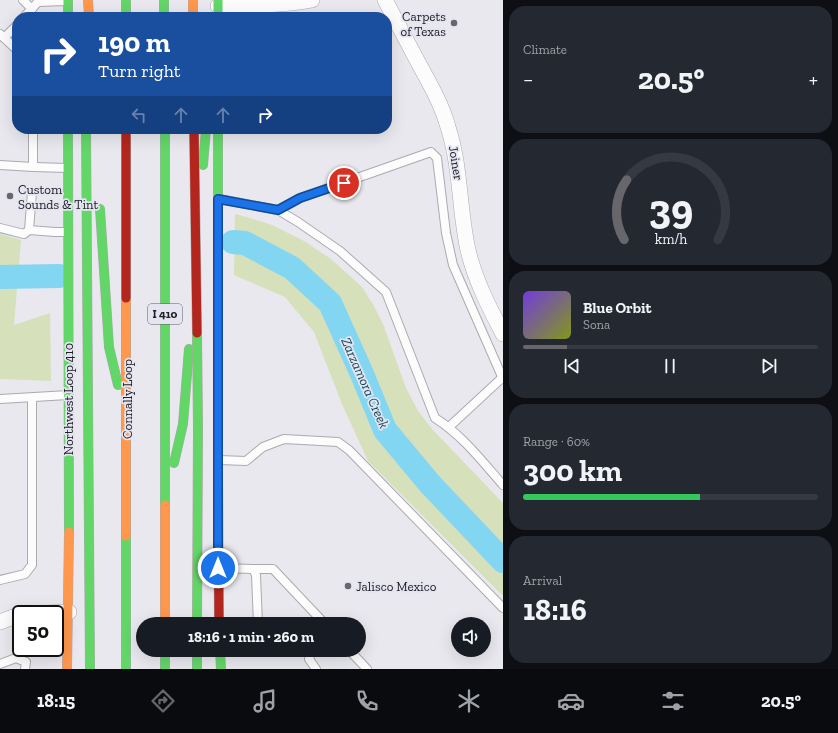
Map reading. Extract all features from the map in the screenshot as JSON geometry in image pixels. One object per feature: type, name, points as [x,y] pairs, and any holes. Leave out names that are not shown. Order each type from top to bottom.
[{"type":"main road","points":[[68,0],[68,12]]},
{"type":"main road","points":[[84,0],[85,12]]},
{"type":"main road","points":[[88,0],[89,12]]},
{"type":"main road","points":[[126,0],[126,12]]},
{"type":"main road","points":[[164,0],[164,12]]},
{"type":"main road","points":[[193,0],[193,12]]},
{"type":"main road","name":"Northwest Loop 410","points":[[67,669],[69,612],[68,134]]},
{"type":"main road","points":[[86,134],[90,669]]},
{"type":"main road","name":"Connally Loop","points":[[126,134],[126,669]]},
{"type":"main road","name":"I 410","points":[[165,134],[165,617]]},
{"type":"main road","points":[[194,134],[198,428],[197,617]]},
{"type":"main road","points":[[165,500],[183,424],[206,134]]},
{"type":"main road","points":[[218,134],[219,617]]},
{"type":"main road","points":[[100,199],[109,347],[127,421]]},
{"type":"main road","points":[[165,657],[165,669]]},
{"type":"main road","points":[[197,657],[197,669]]},
{"type":"main road","points":[[220,657],[221,669]]},
{"type":"street","points":[[218,8],[312,0]]},
{"type":"street","name":"Joiner","points":[[385,0],[391,12]]},
{"type":"street","name":"Joiner","points":[[392,13],[440,103],[455,152],[468,250],[475,274],[490,310],[503,333]]},
{"type":"street","points":[[64,612],[69,612]]},
{"type":"street","points":[[0,622],[12,618]]},
{"type":"lane","points":[[24,0],[32,9]]},
{"type":"lane","points":[[29,12],[38,1],[68,0]]},
{"type":"lane","points":[[12,29],[2,36],[12,45]]},
{"type":"lane","points":[[33,134],[33,166]]},
{"type":"lane","points":[[278,210],[300,198],[431,152],[437,158],[446,233],[453,265],[503,378],[449,427]]},
{"type":"lane","points":[[0,165],[68,168]]},
{"type":"lane","points":[[0,228],[24,234],[29,230],[32,192]]},
{"type":"lane","points":[[218,199],[278,210],[340,251],[386,292],[435,418],[449,427],[476,454],[503,485]]},
{"type":"lane","points":[[29,230],[42,232],[68,232]]},
{"type":"lane","points":[[0,399],[68,395]]},
{"type":"lane","points":[[0,580],[25,574],[32,565],[32,398]]},
{"type":"lane","points":[[218,460],[246,461],[263,447],[284,440],[338,442],[349,450],[503,608]]},
{"type":"lane","points":[[218,568],[273,569],[318,617]]},
{"type":"lane","points":[[253,569],[256,575],[258,617]]},
{"type":"lane","points":[[310,657],[309,660],[316,669]]},
{"type":"lane","points":[[356,657],[367,669]]},
{"type":"lane","points":[[0,664],[16,658],[26,662],[26,669]]},
{"type":"green space","points":[[235,214],[272,225],[304,241],[331,259],[362,287],[383,324],[406,388],[418,411],[432,429],[503,503],[503,596],[368,461],[342,404],[314,332],[285,297],[234,275]]},
{"type":"green space","points":[[0,234],[21,240],[14,325],[50,313],[51,381],[0,379]]},
{"type":"waterway","name":"Zarzamora Creek","points":[[233,242],[245,243],[292,268],[330,303],[385,430],[430,484],[503,561]]},
{"type":"waterway","name":"Zarzamora Creek","points":[[0,277],[59,276]]},
{"type":"traffic: fast","points":[[68,0],[68,12]]},
{"type":"traffic: fast","points":[[126,0],[126,12]]},
{"type":"traffic: fast","points":[[164,0],[164,12]]},
{"type":"traffic: fast","points":[[218,0],[218,12]]},
{"type":"traffic: fast","points":[[68,134],[69,532]]},
{"type":"traffic: fast","points":[[86,134],[90,669]]},
{"type":"traffic: fast","points":[[165,134],[165,505]]},
{"type":"traffic: fast","points":[[203,165],[206,134]]},
{"type":"traffic: fast","points":[[218,134],[218,473]]},
{"type":"traffic: fast","points":[[100,209],[109,347],[118,385]]},
{"type":"traffic: fast","points":[[197,333],[197,617]]},
{"type":"traffic: fast","points":[[174,463],[183,424],[189,349]]},
{"type":"traffic: fast","points":[[126,536],[126,669]]},
{"type":"traffic: fast","points":[[165,657],[165,669]]},
{"type":"traffic: fast","points":[[197,657],[197,669]]},
{"type":"traffic: fast","points":[[220,657],[221,669]]},
{"type":"traffic: slow","points":[[88,0],[89,12]]},
{"type":"traffic: slow","points":[[193,0],[193,12]]},
{"type":"traffic: slow","points":[[126,298],[126,536]]},
{"type":"traffic: slow","points":[[165,505],[165,617]]},
{"type":"traffic: slow","points":[[67,669],[69,532]]},
{"type":"traffic: jam","points":[[126,134],[126,298]]},
{"type":"traffic: jam","points":[[194,134],[197,333]]},
{"type":"traffic: jam","points":[[218,473],[219,617]]},
{"type":"place","name":"Carpets of Texas","points":[[454,23]]},
{"type":"place","name":"Custom Sounds & Tint","points":[[10,196]]},
{"type":"place","name":"Jalisco Mexico","points":[[348,586]]},
{"type":"route","points":[[218,568],[218,199],[278,210],[300,198],[344,183]]}]
